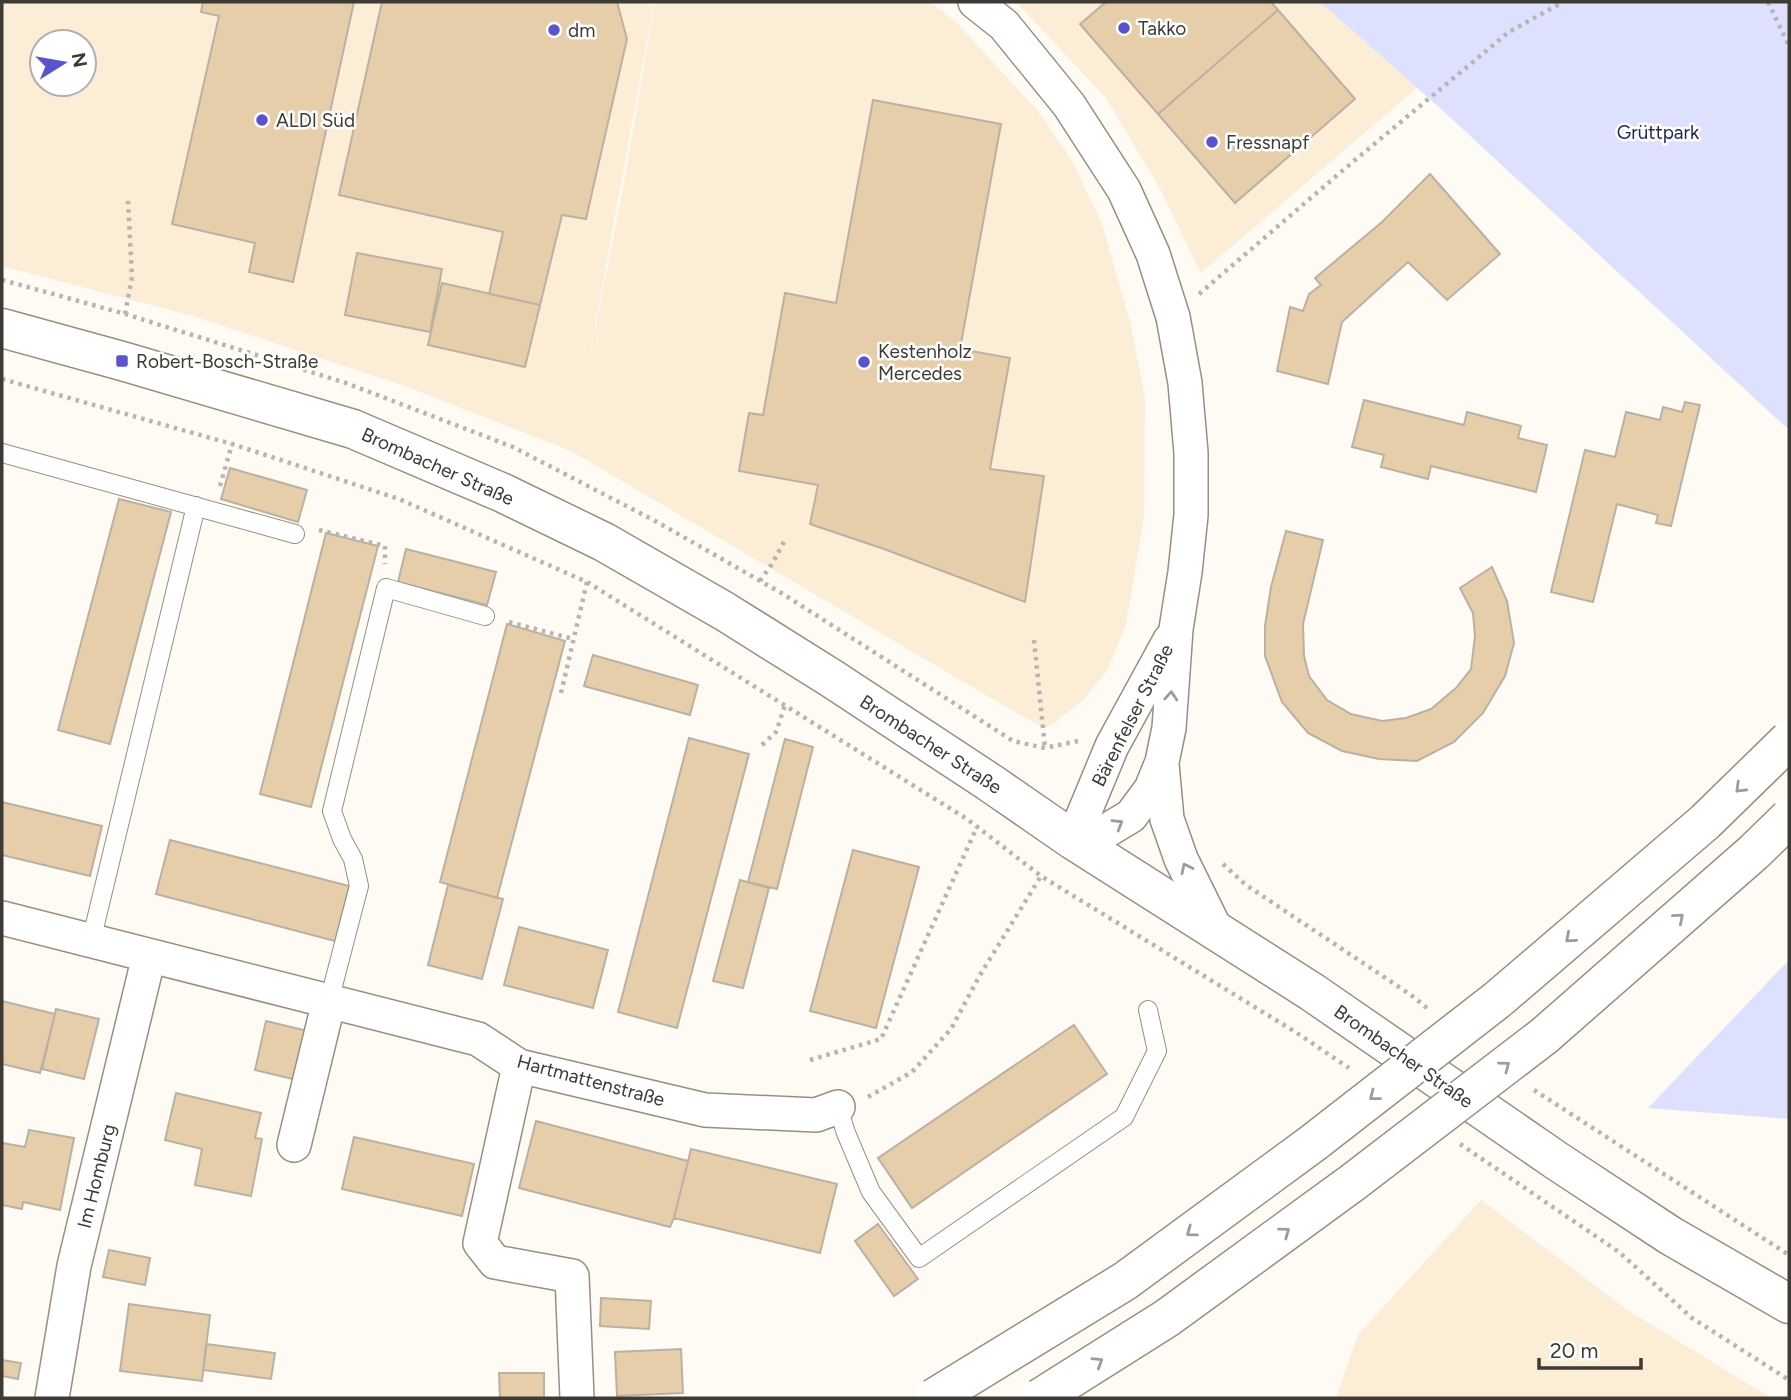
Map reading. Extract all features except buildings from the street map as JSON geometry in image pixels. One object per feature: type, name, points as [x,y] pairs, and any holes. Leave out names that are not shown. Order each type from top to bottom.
[{"type":"main road","name":"Brombacher Straße","points":[[2,328],[353,429],[503,493],[604,542],[724,611],[831,678],[1073,840],[1312,992],[1660,1229],[1789,1304]]},
{"type":"main road","points":[[934,1398],[1125,1281],[1313,1143],[1497,1000],[1705,822],[1789,740]]},
{"type":"main road","points":[[1040,1398],[1167,1318],[1352,1183],[1544,1036],[1754,852],[1789,818]]},
{"type":"street","name":"Bärenfelser Straße","points":[[975,2],[1004,25],[1069,105],[1124,190],[1153,254],[1173,317],[1185,383],[1191,453],[1191,515],[1162,762],[1151,789],[1131,816],[1105,831],[1073,840]]},
{"type":"street","name":"Bärenfelser Straße","points":[[1073,840],[1112,746],[1176,629]]},
{"type":"street","name":"Bärenfelser Straße","points":[[1162,762],[1167,819],[1181,859],[1216,930]]},
{"type":"street","name":"Hartmattenstraße","points":[[2,918],[478,1039],[519,1066],[705,1110],[816,1115],[838,1107]]},
{"type":"street","name":"Im Homburg","points":[[52,1398],[74,1266],[149,956]]},
{"type":"street","points":[[294,1145],[329,1001]]},
{"type":"street","points":[[519,1066],[480,1244],[495,1262],[572,1276],[577,1398]]},
{"type":"lane","points":[[2,453],[295,534]]},
{"type":"lane","points":[[91,941],[204,508]]},
{"type":"lane","points":[[329,1001],[359,886],[353,859],[332,811],[386,588],[485,615]]},
{"type":"lane","points":[[838,1107],[871,1192],[919,1258],[1124,1117],[1157,1051],[1148,1010]]},
{"type":"path","points":[[1173,317],[1509,32],[1563,2]]},
{"type":"path","points":[[1768,2],[1789,46]]},
{"type":"path","points":[[125,314],[132,277],[128,200]]},
{"type":"path","points":[[2,379],[232,444],[400,499],[587,582],[967,819],[1041,876],[980,975],[951,1029],[912,1072],[869,1097],[838,1107]]},
{"type":"path","points":[[204,508],[232,444]]},
{"type":"path","points":[[295,534],[302,526],[385,546],[386,588]]},
{"type":"path","points":[[760,581],[785,540]]},
{"type":"path","points":[[561,693],[587,582]]},
{"type":"path","points":[[485,615],[573,639]]},
{"type":"path","points":[[1034,640],[1045,748]]},
{"type":"path","points":[[762,746],[776,732],[785,704]]},
{"type":"path","points":[[1013,741],[1045,748],[1075,741],[1082,742],[1106,761]]},
{"type":"path","points":[[810,1060],[881,1039],[977,827]]},
{"type":"shaded area","points":[[2,2],[654,2],[588,364],[622,194],[655,2],[931,2],[955,21],[1039,112],[1071,159],[1101,221],[1131,325],[1145,399],[1144,516],[1126,625],[1107,671],[1084,699],[1045,728],[571,451],[410,388],[193,316],[2,266]]},
{"type":"shaded area","points":[[1016,2],[1320,2],[1417,88],[1201,273],[1159,187],[1106,98]]},
{"type":"shaded area","points":[[1481,1200],[1626,1309],[1771,1398],[1336,1398],[1358,1335]]},
{"type":"green space","name":"Grüttpark","points":[[1320,2],[1789,2],[1789,430],[1441,109]]},
{"type":"green space","points":[[1789,960],[1789,1119],[1648,1108],[1787,962]]},
{"type":"place","name":"Takko","points":[[1124,28]]},
{"type":"place","name":"dm","points":[[554,30]]},
{"type":"place","name":"ALDI Süd","points":[[262,120]]},
{"type":"place","name":"Fressnapf","points":[[1212,142]]},
{"type":"place","name":"Robert-Bosch-Straße","points":[[122,361]]},
{"type":"place","name":"Kestenholz Mercedes","points":[[864,362]]}]
